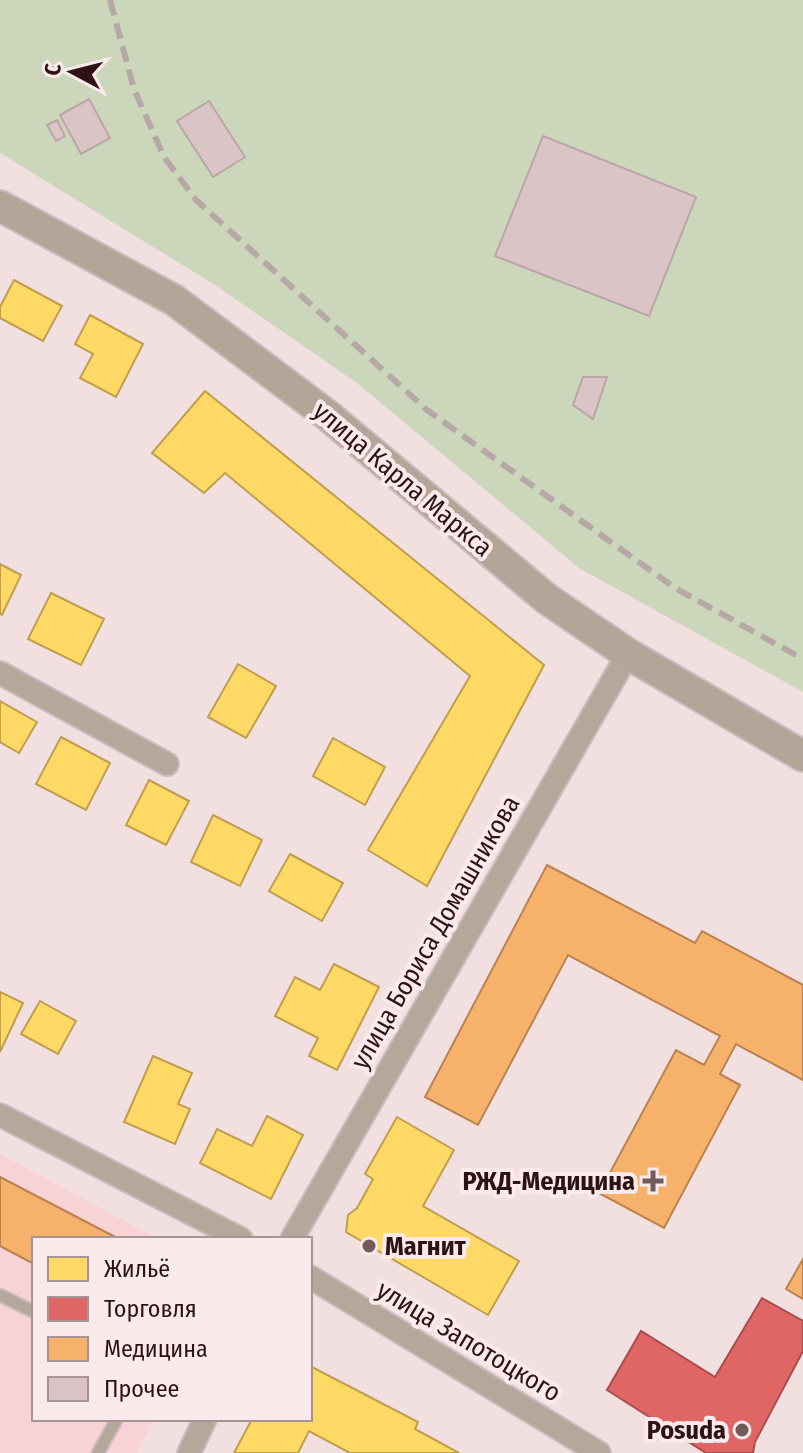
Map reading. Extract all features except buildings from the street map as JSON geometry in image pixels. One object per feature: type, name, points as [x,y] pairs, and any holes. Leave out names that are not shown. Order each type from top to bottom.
[{"type":"street","name":"улица Карла Маркса","points":[[0,206],[174,300],[326,414],[547,599],[628,654],[803,756]]},
{"type":"street","name":"улица Бориса Домашникова","points":[[293,1237],[628,654]]},
{"type":"street","points":[[0,673],[167,764]]},
{"type":"street","points":[[0,1115],[237,1237]]},
{"type":"street","name":"улица Запотоцкого","points":[[312,1278],[599,1453]]},
{"type":"street","points":[[189,1453],[204,1421]]},
{"type":"lane","points":[[0,1295],[32,1311]]},
{"type":"lane","points":[[98,1453],[116,1421]]},
{"type":"shaded area","points":[[0,1154],[154,1237],[32,1237],[32,1421],[153,1421],[137,1453],[0,1453]]},
{"type":"green space","points":[[0,0],[803,0],[803,692],[579,568],[357,383],[215,285],[0,153]]},
{"type":"railway","points":[[110,0],[134,89],[164,157],[196,200],[427,410],[675,588],[803,659]]},
{"type":"place","name":"РЖД-Медицина","points":[[653,1181]]},
{"type":"place","name":"Магнит","points":[[369,1246]]},
{"type":"place","name":"Posuda","points":[[742,1430]]}]
